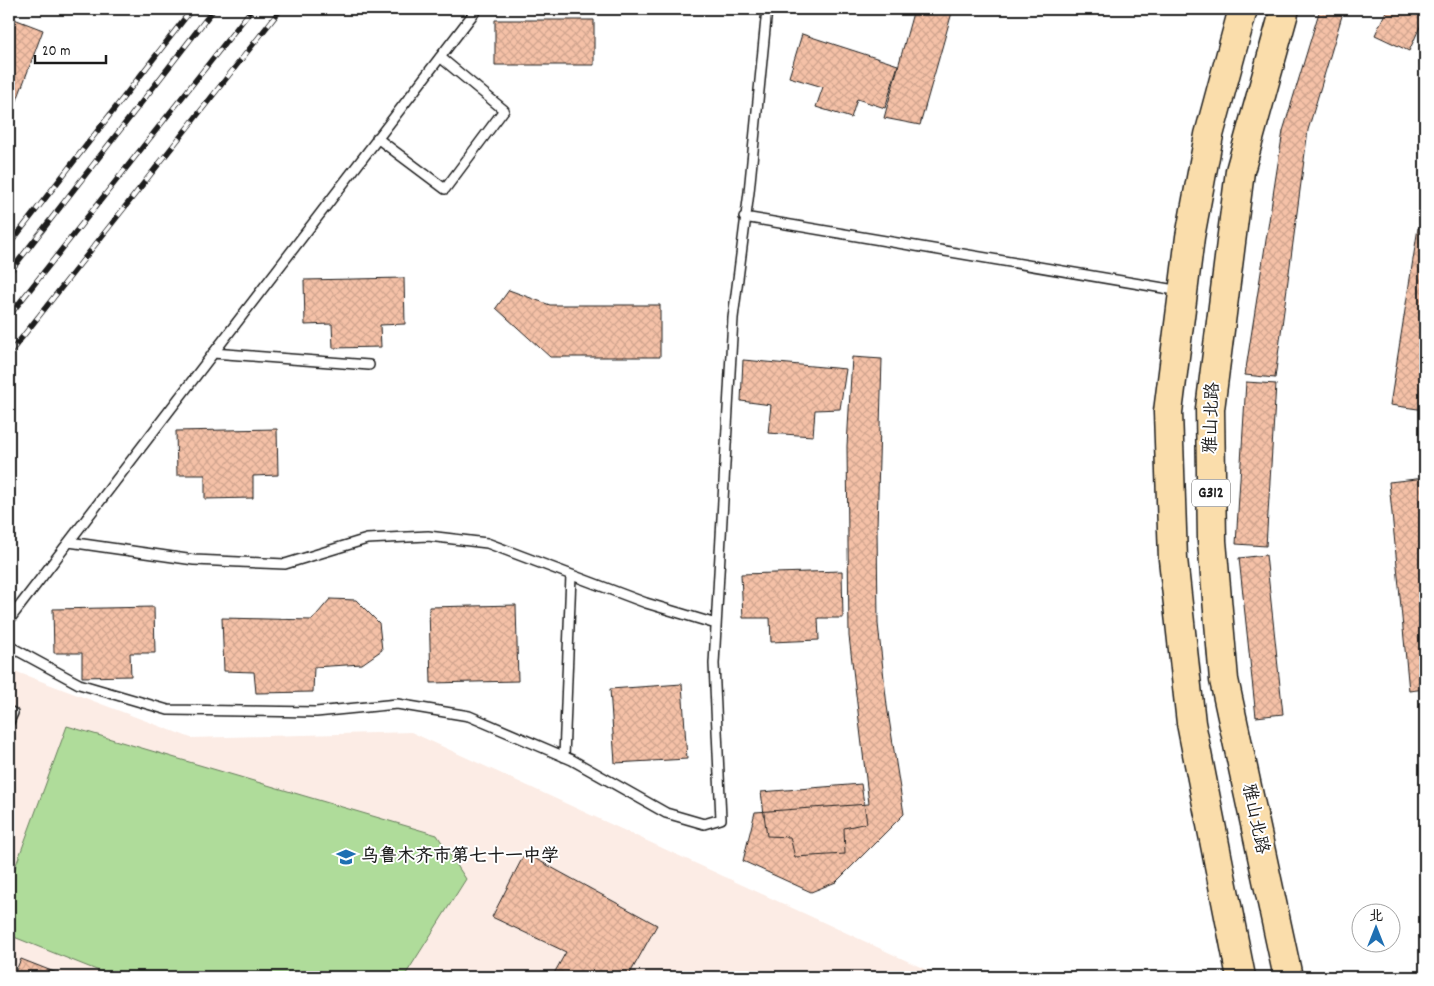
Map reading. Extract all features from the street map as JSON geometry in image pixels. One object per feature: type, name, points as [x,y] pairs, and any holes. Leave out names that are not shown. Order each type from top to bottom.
[{"type":"main road","name":"G312","points":[[1241,977],[1191,722],[1174,559],[1168,412],[1190,237],[1209,135],[1243,9]]},
{"type":"main road","name":"雅山北路","points":[[1285,9],[1240,171],[1210,409],[1212,541],[1224,680],[1288,977]]},
{"type":"lane","points":[[9,620],[477,9]]},
{"type":"lane","points":[[9,646],[79,684],[168,710],[316,712],[397,704],[469,716],[564,757],[666,813],[704,824],[721,819],[714,664],[732,318],[748,192],[767,9]]},
{"type":"lane","points":[[377,138],[444,189],[504,110],[440,57]]},
{"type":"lane","points":[[744,217],[1184,292]]},
{"type":"lane","points":[[213,353],[369,365]]},
{"type":"lane","points":[[69,542],[194,560],[285,564],[367,539],[428,536],[487,543],[646,603],[716,624]]},
{"type":"lane","points":[[564,757],[571,575]]},
{"type":"lane","points":[[9,711],[13,714],[9,722]]},
{"type":"shaded area","name":"乌鲁木齐市第七十一中学","points":[[9,669],[191,738],[411,732],[942,977],[9,977]]},
{"type":"green space","points":[[67,726],[437,835],[466,879],[404,977],[114,977],[9,935],[9,884]]},
{"type":"building","points":[[914,9],[953,9],[920,125],[884,118]]},
{"type":"building","points":[[1320,9],[1344,9],[1308,130],[1275,378],[1245,375],[1283,131]]},
{"type":"building","points":[[1387,9],[1425,9],[1425,16],[1409,51],[1375,35]]},
{"type":"building","points":[[9,17],[43,30],[13,111],[9,110]]},
{"type":"building","points":[[495,20],[594,20],[594,65],[495,65]]},
{"type":"building","points":[[802,34],[898,65],[885,108],[857,99],[851,118],[816,107],[823,87],[789,77]]},
{"type":"building","points":[[1418,228],[1425,229],[1425,410],[1390,405]]},
{"type":"building","points":[[404,278],[405,324],[380,325],[381,347],[333,348],[332,324],[305,325],[304,280]]},
{"type":"building","points":[[509,290],[550,305],[660,305],[660,357],[550,357],[496,308]]},
{"type":"building","points":[[852,357],[882,359],[877,526],[878,624],[887,706],[904,814],[836,882],[811,892],[743,861],[755,812],[869,804],[849,636],[847,446]]},
{"type":"building","points":[[743,360],[846,369],[840,409],[815,410],[813,436],[768,433],[771,405],[741,401]]},
{"type":"building","points":[[1246,382],[1276,384],[1266,546],[1236,544]]},
{"type":"building","points":[[277,429],[278,475],[253,476],[253,498],[205,499],[205,475],[177,475],[176,431]]},
{"type":"building","points":[[1425,478],[1425,689],[1409,691],[1389,482]]},
{"type":"building","points":[[1266,555],[1283,714],[1256,717],[1239,558]]},
{"type":"building","points":[[842,571],[843,618],[818,618],[819,640],[771,642],[770,618],[743,618],[741,574]]},
{"type":"building","points":[[330,599],[356,600],[379,623],[382,650],[362,664],[314,667],[313,692],[256,693],[254,672],[224,671],[222,618],[312,620]]},
{"type":"building","points":[[516,605],[518,681],[431,683],[429,607]]},
{"type":"building","points":[[154,607],[155,653],[130,653],[131,676],[82,677],[82,653],[54,653],[53,609]]},
{"type":"building","points":[[682,684],[687,759],[615,763],[610,689]]},
{"type":"building","points":[[861,784],[867,823],[844,828],[845,854],[795,857],[790,837],[767,836],[761,792]]},
{"type":"building","points":[[525,853],[657,925],[628,977],[552,977],[566,952],[492,917]]},
{"type":"building","points":[[21,959],[67,977],[13,977]]},
{"type":"railway","points":[[9,245],[192,9]]},
{"type":"railway","points":[[9,273],[214,9]]},
{"type":"railway","points":[[9,316],[252,9]]},
{"type":"railway","points":[[9,354],[281,9]]},
{"type":"place","name":"乌鲁木齐市第七十一中学","points":[[346,857]]}]
